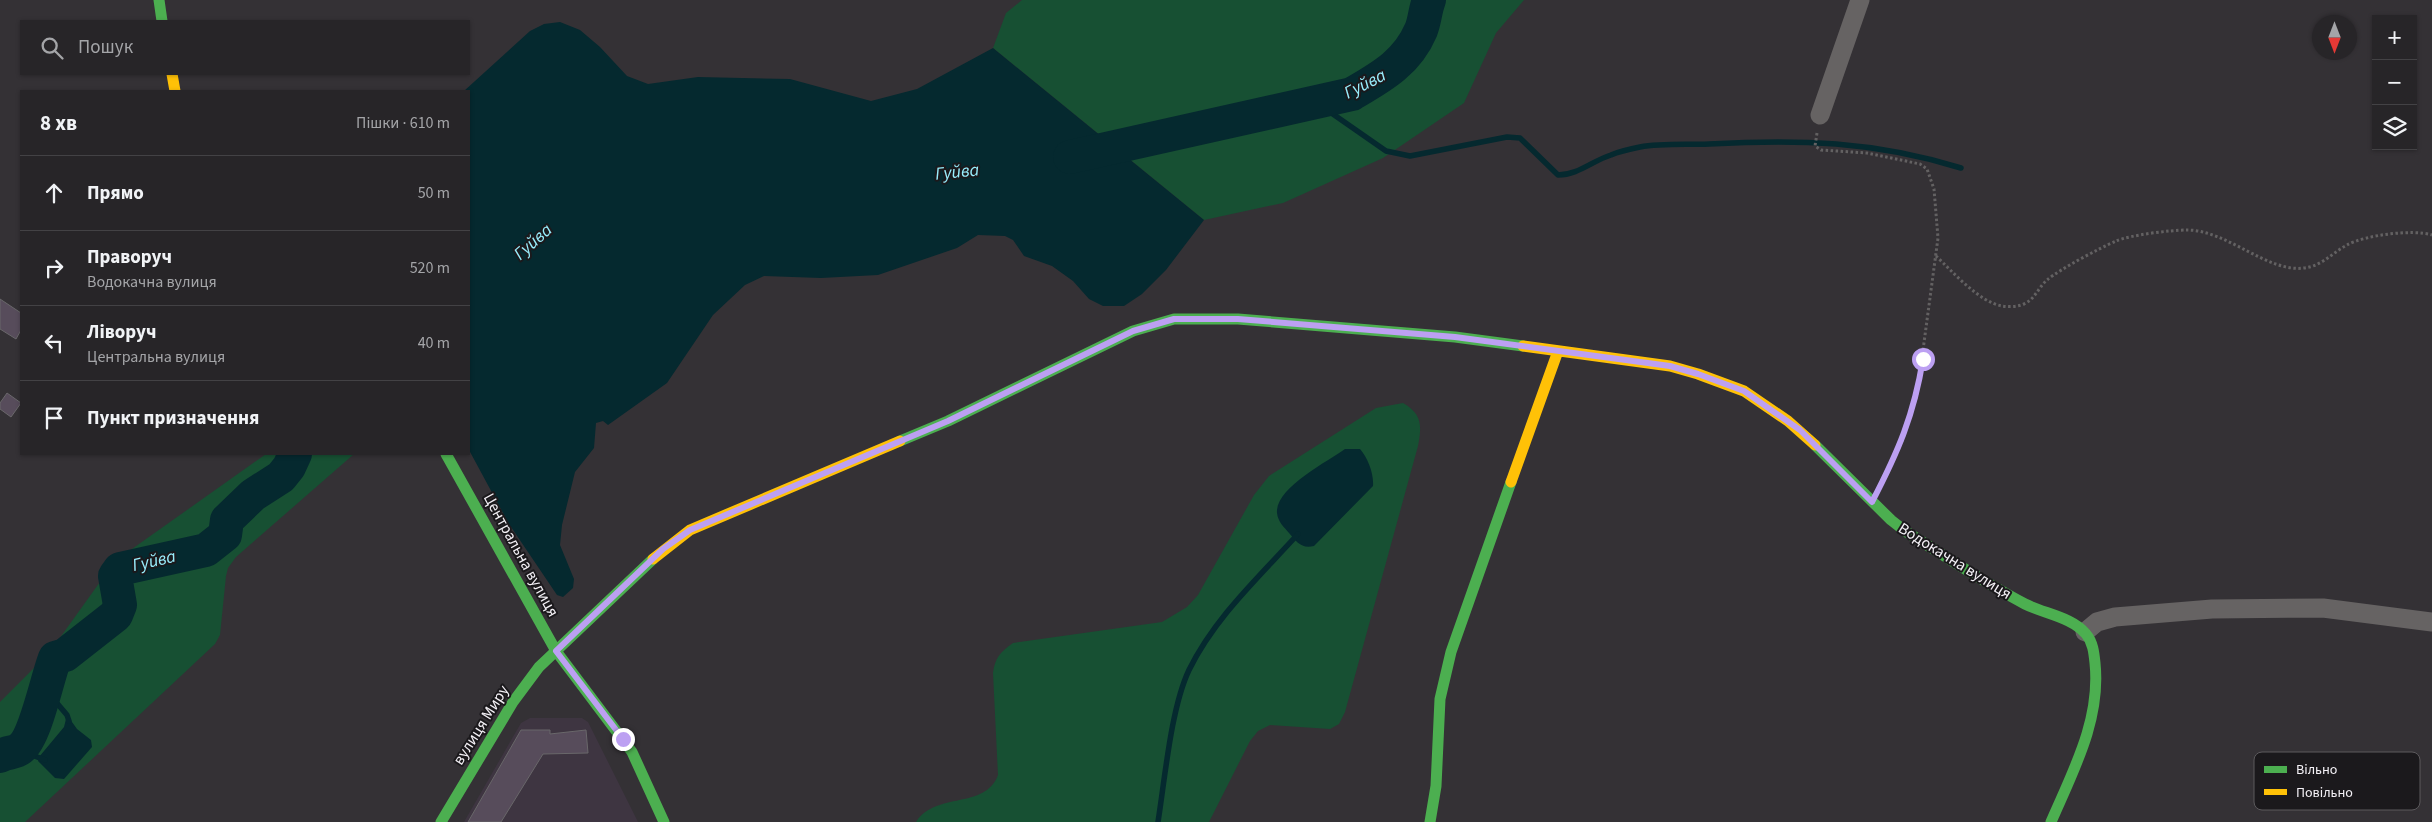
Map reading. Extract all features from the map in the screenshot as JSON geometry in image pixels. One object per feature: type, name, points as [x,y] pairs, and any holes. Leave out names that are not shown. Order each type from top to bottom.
[{"type":"street","points":[[158,0],[162,20]]},
{"type":"street","points":[[1820,115],[1860,0]]},
{"type":"street","points":[[172,75],[175,90]]},
{"type":"street","name":"Водокачна вулиця","points":[[556,651],[663,549],[690,530],[948,421],[1133,331],[1174,319],[1238,319],[1455,337],[1670,366],[1698,374],[1744,391],[1800,430],[1872,502],[1905,531],[1996,588],[2085,632]]},
{"type":"street","points":[[1430,822],[1436,786],[1440,699],[1450,652],[1558,351]]},
{"type":"street","name":"Центральна вулиця","points":[[447,455],[556,651],[632,752],[664,822]]},
{"type":"street","points":[[2051,822],[2080,752],[2096,704],[2098,688],[2095,662],[2091,644],[2085,632],[2097,622],[2115,618],[2212,609],[2323,608],[2432,622]]},
{"type":"street","name":"вулиця Миру","points":[[441,822],[512,702],[538,667],[556,651]]},
{"type":"path","points":[[1816,138],[1815,146],[1822,150],[1867,153],[1920,164],[1927,168],[1934,189],[1939,227],[1936,256],[1930,284],[1917,395],[1903,439],[1872,502]]},
{"type":"path","points":[[1936,256],[1983,298],[2000,306],[2012,307],[2023,305],[2034,298],[2048,280],[2123,239],[2196,230],[2210,234],[2280,266],[2293,268],[2319,264],[2349,244],[2364,239],[2417,233],[2432,235]]},
{"type":"shaded area","points":[[530,718],[582,718],[588,722],[638,822],[464,822],[521,723]]},
{"type":"green space","points":[[1022,0],[1524,0],[1496,33],[1464,103],[1383,158],[1283,203],[1204,220],[993,48],[1006,13]]},
{"type":"green space","points":[[1403,403],[1414,411],[1419,421],[1418,446],[1345,712],[1339,724],[1330,729],[1270,725],[1258,731],[1250,741],[1209,822],[916,822],[935,806],[983,793],[992,786],[998,775],[993,673],[997,659],[1005,649],[1013,643],[1162,622],[1187,607],[1198,595],[1254,495],[1269,476],[1376,408]]},
{"type":"green space","points":[[265,455],[353,455],[236,557],[228,568],[226,576],[220,635],[215,644],[25,822],[0,822],[0,702],[49,653],[115,561]]},
{"type":"water","points":[[560,22],[580,30],[600,47],[627,76],[648,84],[698,77],[790,79],[871,101],[917,89],[993,48],[1204,220],[1166,270],[1142,294],[1124,306],[1103,306],[1089,299],[1073,281],[1052,266],[1024,256],[1013,240],[1005,236],[978,235],[957,248],[878,275],[821,278],[764,276],[745,285],[713,315],[667,383],[608,425],[603,421],[596,423],[594,448],[575,472],[562,525],[560,545],[574,579],[573,588],[563,597],[557,595],[509,524],[470,452],[470,90],[465,90],[530,31],[544,24]]},
{"type":"water","points":[[1345,449],[1360,449],[1368,461],[1373,486],[1314,546],[1302,546],[1280,522],[1277,513],[1279,504],[1284,494],[1293,485]]},
{"type":"water","points":[[67,715],[77,729],[91,740],[92,747],[64,779],[55,778],[38,761],[39,757],[64,727]]},
{"type":"building","points":[[0,299],[20,312],[20,332],[16,339],[0,329]]},
{"type":"building","points":[[7,393],[20,402],[20,404],[11,417],[0,409],[0,403]]},
{"type":"building","points":[[521,730],[550,730],[550,734],[586,730],[588,753],[543,754],[501,822],[468,822]]},
{"type":"waterway","name":"Гуйва","points":[[1070,157],[1352,94],[1383,75],[1408,52],[1421,30],[1429,0]]},
{"type":"waterway","points":[[1317,103],[1386,151],[1410,156],[1507,137],[1520,138],[1558,175],[1572,173],[1614,154],[1640,147],[1742,142],[1805,142],[1867,147],[1898,152],[1961,168]]},
{"type":"waterway","name":"Гуйва","points":[[0,756],[19,750],[32,732],[55,658],[65,655],[116,615],[120,605],[115,576],[120,569],[206,550],[225,535],[227,520],[253,495],[281,477],[289,467],[295,455]]},
{"type":"waterway","points":[[1158,822],[1173,723],[1189,670],[1212,632],[1225,615],[1298,534]]},
{"type":"waterway","points":[[44,701],[56,702],[67,715],[69,721]]},
{"type":"waterway","points":[[19,750],[45,760]]},
{"type":"traffic: fast","points":[[159,0],[162,20]]},
{"type":"traffic: fast","points":[[900,441],[948,421],[1133,331],[1174,319],[1238,319],[1455,337],[1523,346]]},
{"type":"traffic: fast","points":[[1815,445],[1891,520],[1905,531],[2010,596],[2025,604],[2058,616],[2080,628],[2090,640],[2093,648],[2096,684],[2090,725],[2084,745],[2051,822]]},
{"type":"traffic: fast","points":[[447,455],[556,651],[632,752],[664,822]]},
{"type":"traffic: fast","points":[[1430,822],[1436,786],[1440,699],[1451,652],[1511,482]]},
{"type":"traffic: fast","points":[[441,822],[513,702],[539,667],[653,559]]},
{"type":"traffic: slow","points":[[172,75],[175,90]]},
{"type":"traffic: slow","points":[[1523,346],[1670,366],[1698,374],[1744,391],[1788,421],[1815,445]]},
{"type":"traffic: slow","points":[[1511,482],[1558,351]]},
{"type":"traffic: slow","points":[[653,559],[690,530],[900,441]]},
{"type":"route","points":[[623,739],[556,651],[663,549],[690,530],[948,421],[1133,331],[1174,319],[1238,319],[1455,337],[1670,366],[1744,391],[1800,430],[1872,502],[1903,439],[1917,395],[1923,359]]}]
